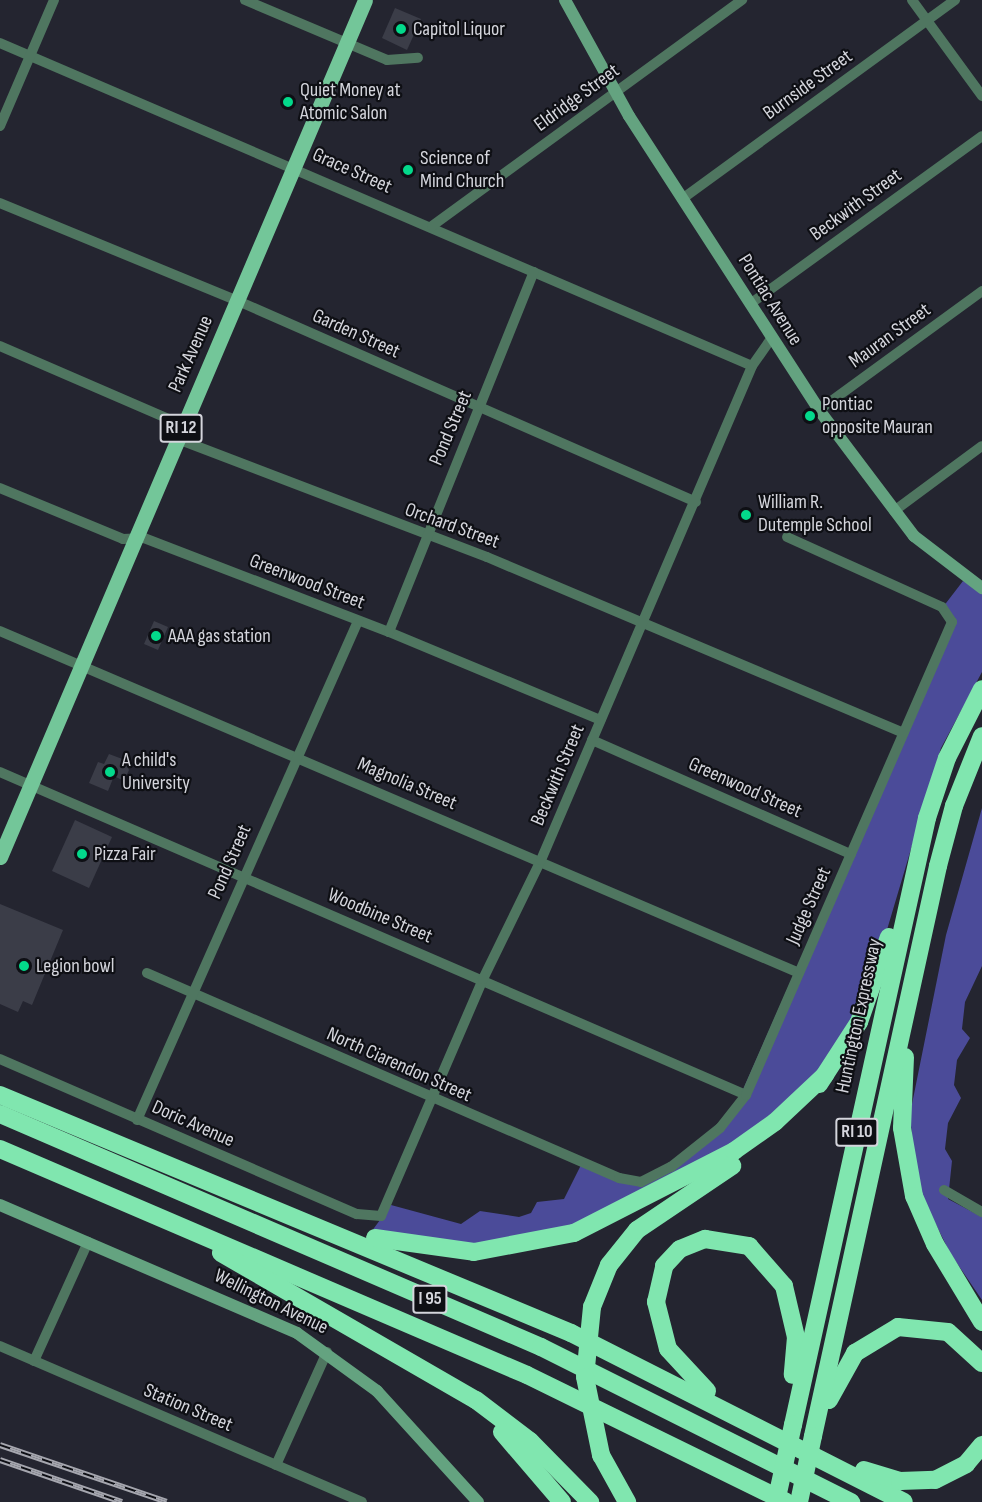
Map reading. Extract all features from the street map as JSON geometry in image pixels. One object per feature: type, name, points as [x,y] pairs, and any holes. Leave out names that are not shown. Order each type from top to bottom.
[{"type":"highway","name":"Huntington Expressway","points":[[790,1424],[922,838],[943,768],[982,688]]},
{"type":"highway","name":"RI 10","points":[[799,1502],[805,1440],[928,907],[954,806],[982,736]]},
{"type":"highway","points":[[627,1502],[601,1455],[586,1387],[592,1307],[609,1265],[637,1230],[768,1140],[825,1075],[867,1003],[922,838]]},
{"type":"highway","points":[[928,907],[904,1070],[902,1128],[909,1180],[935,1244],[982,1322]]},
{"type":"highway","points":[[146,1154],[376,1239],[441,1251],[491,1251],[574,1233],[682,1180],[762,1132],[825,1075]]},
{"type":"highway","points":[[0,1095],[493,1299],[727,1408],[912,1482],[956,1472],[982,1445]]},
{"type":"highway","name":"I 95","points":[[0,1114],[561,1356],[851,1502]]},
{"type":"highway","name":"I 95","points":[[0,1149],[545,1384],[786,1502]]},
{"type":"highway","points":[[165,1220],[428,1373],[513,1426],[590,1502]]},
{"type":"highway","points":[[727,1408],[668,1349],[657,1314],[656,1289],[664,1266],[688,1245],[714,1238],[749,1246],[784,1286],[796,1337],[790,1424],[805,1440],[904,1502]]},
{"type":"highway","points":[[935,1244],[982,1306]]},
{"type":"highway","points":[[805,1440],[849,1361],[888,1330],[938,1328],[966,1344],[982,1364]]},
{"type":"highway","points":[[428,1373],[505,1434],[562,1502]]},
{"type":"highway","name":"RI 10","points":[[776,1502],[805,1440]]},
{"type":"main road","name":"Park Avenue","points":[[0,857],[179,431],[238,301],[365,0]]},
{"type":"main road","name":"Pontiac Avenue","points":[[565,0],[616,92],[771,339],[819,410],[894,511],[933,554],[982,588]]},
{"type":"main road","name":"Wellington Avenue","points":[[0,1205],[270,1319],[327,1352],[399,1411],[478,1502]]},
{"type":"street","points":[[0,126],[54,0]]},
{"type":"street","points":[[245,0],[387,60],[417,58]]},
{"type":"street","name":"Eldridge Street","points":[[432,226],[742,0]]},
{"type":"street","points":[[912,0],[982,96]]},
{"type":"street","name":"Burnside Street","points":[[682,198],[955,0]]},
{"type":"street","name":"Grace Street","points":[[0,43],[295,165],[752,366]]},
{"type":"street","name":"Beckwith Street","points":[[750,304],[982,136]]},
{"type":"street","name":"Garden Street","points":[[0,203],[238,301],[478,410],[696,502]]},
{"type":"street","name":"Pond Street","points":[[389,632],[534,272]]},
{"type":"street","name":"Mauran Street","points":[[819,410],[982,291]]},
{"type":"street","name":"Beckwith Street","points":[[372,1219],[381,1216],[483,979],[541,860],[696,502],[752,366],[771,339]]},
{"type":"street","name":"Orchard Street","points":[[0,346],[176,422],[183,441],[644,622],[903,733]]},
{"type":"street","points":[[894,511],[982,446]]},
{"type":"street","name":"Greenwood Street","points":[[0,488],[134,540],[144,538],[389,632],[600,720]]},
{"type":"street","name":"Judge Street","points":[[641,1182],[699,1147],[746,1095],[952,622],[942,607],[787,537]]},
{"type":"street","name":"Pond Street","points":[[137,1120],[242,877],[358,621]]},
{"type":"street","name":"Magnolia Street","points":[[0,631],[541,860],[799,973]]},
{"type":"street","name":"Greenwood Street","points":[[592,740],[851,854]]},
{"type":"street","name":"Woodbine Street","points":[[0,772],[483,979],[746,1095]]},
{"type":"street","name":"North Ciarendon Street","points":[[147,973],[432,1100],[619,1178],[641,1182]]},
{"type":"street","name":"Doric Avenue","points":[[0,1059],[137,1120],[372,1219]]},
{"type":"street","points":[[944,1190],[982,1212]]},
{"type":"street","points":[[34,1361],[88,1242]]},
{"type":"street","name":"Station Street","points":[[0,1346],[363,1502]]},
{"type":"street","points":[[276,1465],[327,1352]]},
{"type":"shaded area","points":[[963,581],[982,590],[982,672],[941,748],[870,987],[838,1056],[718,1160],[516,1250],[366,1239],[391,1205],[461,1224],[480,1211],[519,1217],[531,1213],[537,1202],[564,1199],[581,1165],[644,1182],[730,1119],[950,620],[943,607]]},
{"type":"shaded area","points":[[982,808],[982,966],[965,1002],[962,1029],[970,1038],[957,1060],[954,1085],[961,1098],[948,1123],[945,1149],[952,1161],[948,1199],[982,1217],[982,1300],[950,1253],[916,1184],[910,1114],[946,935]]},
{"type":"building","name":"Capitol Liquor","points":[[395,8],[421,19],[407,50],[382,38]]},
{"type":"building","name":"AAA gas station","points":[[154,621],[168,627],[158,650],[144,644]]},
{"type":"building","name":"A child's University","points":[[109,754],[125,760],[129,770],[124,781],[114,776],[108,791],[89,783],[98,762],[104,764]]},
{"type":"building","name":"Pizza Fair","points":[[75,820],[112,837],[89,888],[52,871]]},
{"type":"building","name":"Legion bowl","points":[[0,904],[63,930],[32,1005],[23,1001],[18,1012],[0,1004]]},
{"type":"railway","points":[[0,1445],[167,1502]]},
{"type":"railway","points":[[0,1460],[122,1502]]},
{"type":"place","name":"Capitol Liquor","points":[[401,29]]},
{"type":"place","name":"Quiet Money at Atomic Salon","points":[[288,102]]},
{"type":"place","name":"Science of Mind Church","points":[[408,170]]},
{"type":"place","name":"Pontiac opposite Mauran","points":[[810,416]]},
{"type":"place","name":"William R. Dutemple School","points":[[746,515]]},
{"type":"place","name":"AAA gas station","points":[[156,636]]},
{"type":"place","name":"A child's University","points":[[110,772]]},
{"type":"place","name":"Pizza Fair","points":[[82,854]]},
{"type":"place","name":"Legion bowl","points":[[24,966]]}]
